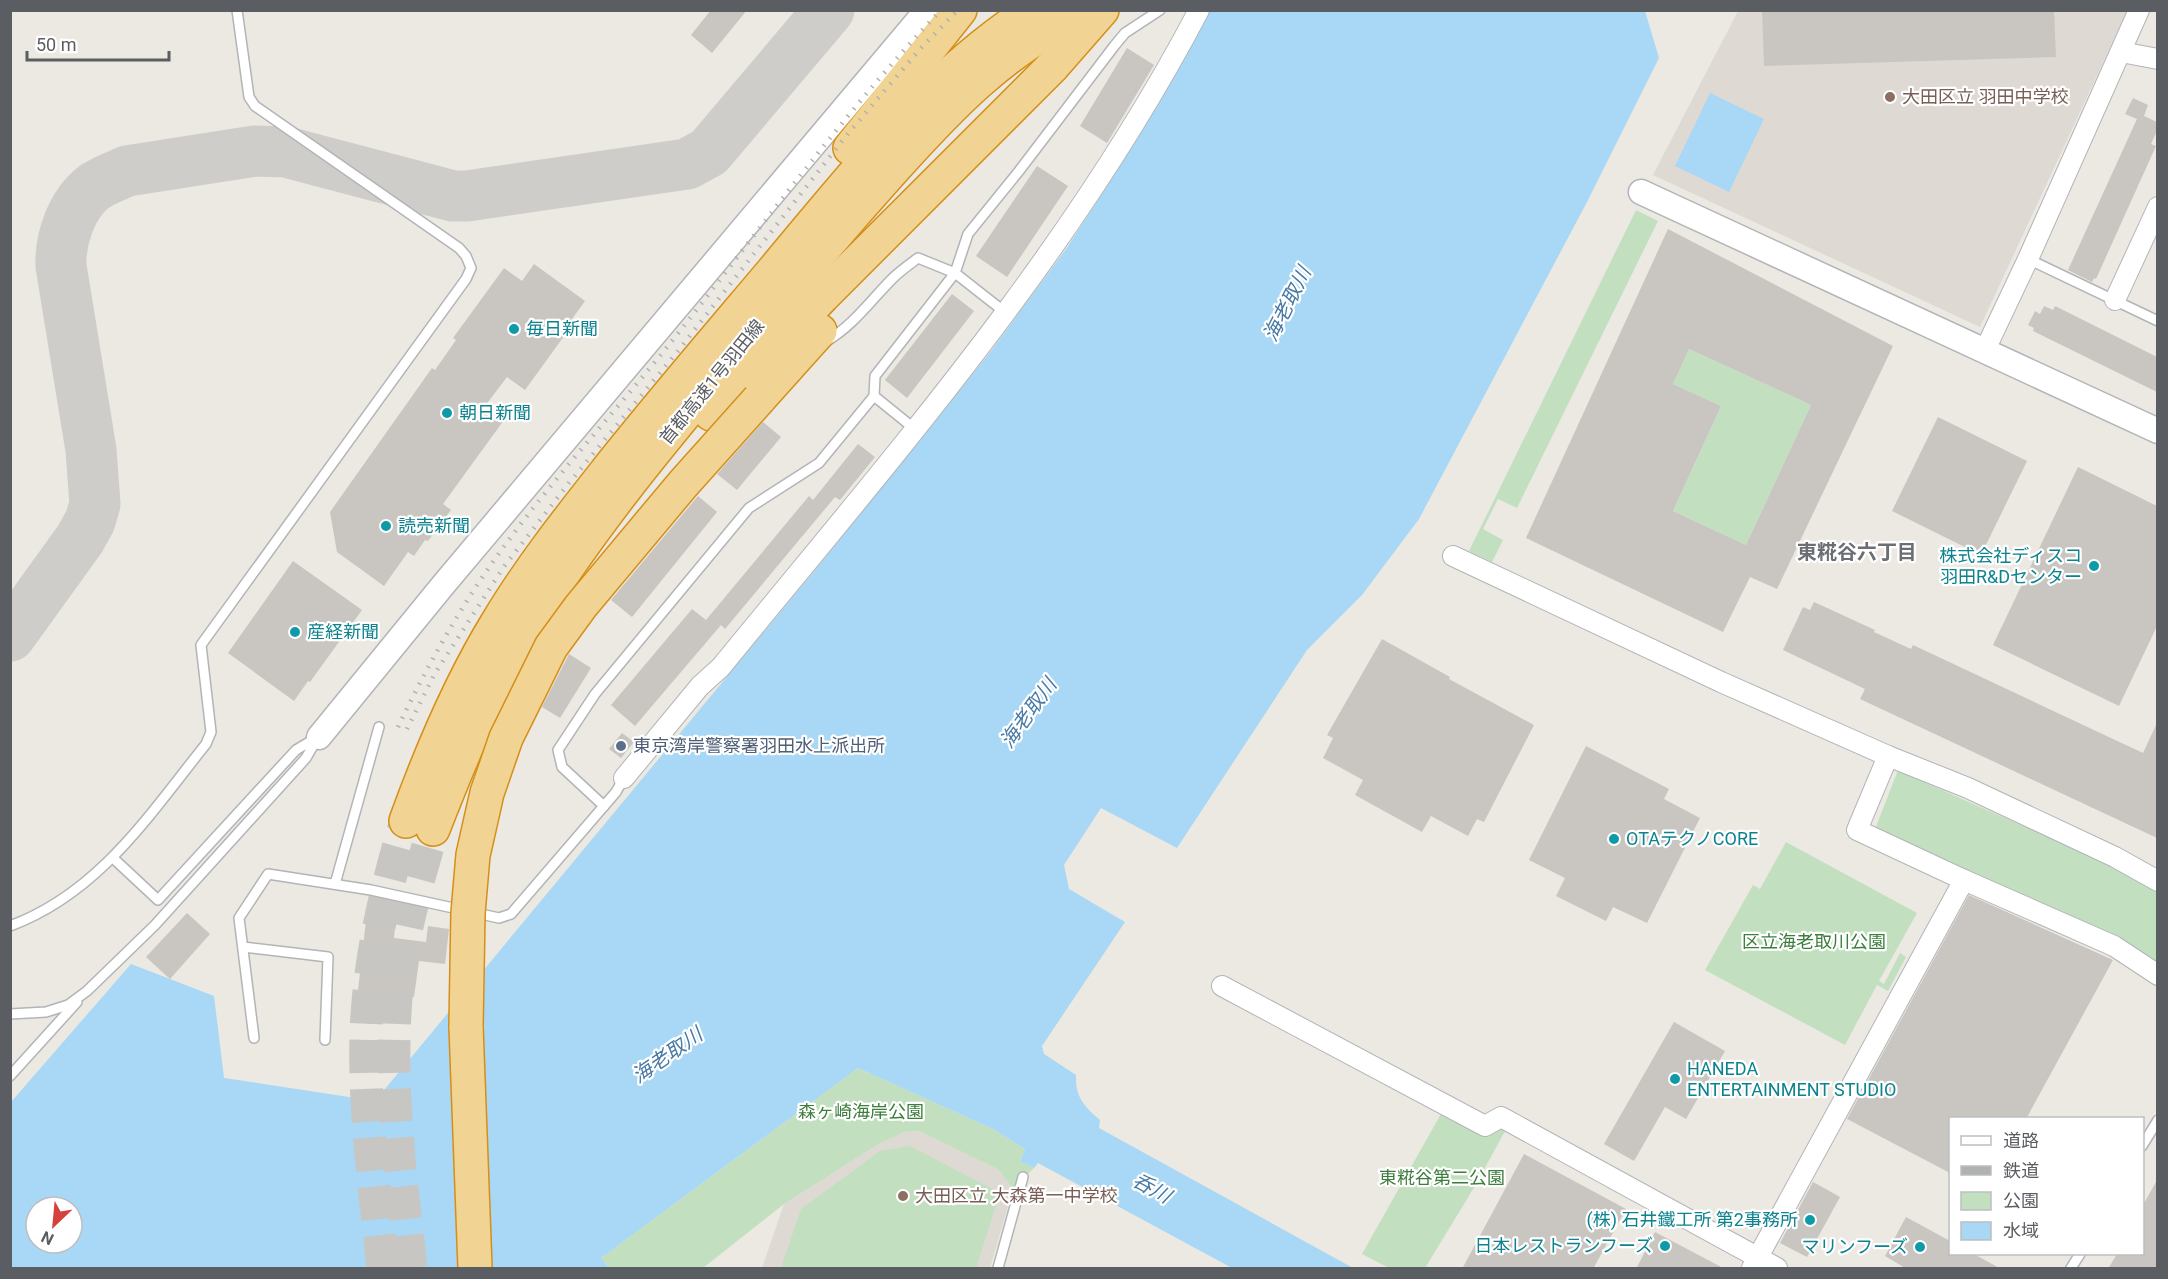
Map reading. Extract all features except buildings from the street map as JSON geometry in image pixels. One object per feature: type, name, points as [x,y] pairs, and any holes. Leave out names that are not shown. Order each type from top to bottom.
[{"type":"highway","points":[[716,339],[843,157],[960,10]]},
{"type":"highway","name":"首都高速1号羽田線","points":[[1032,10],[989,40],[971,70],[946,111],[834,235],[714,380],[598,526],[520,641],[489,698],[461,759],[419,825],[432,750],[460,688],[508,605],[573,513],[716,339],[905,117],[971,70],[1031,41],[1085,10]]},
{"type":"highway","points":[[555,587],[666,462],[776,346],[1053,66],[1102,10]]},
{"type":"highway","points":[[475,1269],[466,1026],[468,913],[473,855],[487,793],[506,738],[551,647],[581,606],[759,399],[848,300],[976,143]]},
{"type":"street","points":[[318,737],[927,10]]},
{"type":"street","points":[[624,778],[700,686],[721,667],[916,430],[1006,313],[1098,183],[1199,10]]},
{"type":"street","points":[[1984,352],[2139,10]]},
{"type":"street","points":[[2121,52],[2157,59]]},
{"type":"street","points":[[1641,192],[2157,431]]},
{"type":"street","points":[[2115,300],[2157,207]]},
{"type":"street","points":[[1454,556],[1721,682],[1885,763],[1978,793],[2115,856],[2157,880]]},
{"type":"street","points":[[1885,763],[1857,830],[2114,946],[2157,975]]},
{"type":"street","points":[[1755,1263],[1964,880]]},
{"type":"street","points":[[1222,986],[1485,1126],[1502,1118],[1755,1263],[1777,1269]]},
{"type":"lane","points":[[10,926],[31,918],[92,879],[113,858],[206,744],[211,732],[201,645],[466,279],[471,268],[466,256],[459,248],[255,106],[249,97],[237,10]]},
{"type":"lane","points":[[604,806],[562,767],[558,750],[595,694],[749,508],[819,463],[874,396],[875,376],[955,273],[968,234],[1125,33],[1160,10]]},
{"type":"lane","points":[[793,362],[840,333],[862,314],[894,277],[918,258],[955,273],[1006,313]]},
{"type":"lane","points":[[2028,259],[2157,321]]},
{"type":"lane","points":[[874,396],[916,430]]},
{"type":"lane","points":[[335,884],[379,727]]},
{"type":"lane","points":[[113,858],[158,900],[296,750],[318,737]]},
{"type":"lane","points":[[10,1076],[87,992],[155,925],[306,758],[318,737]]},
{"type":"lane","points":[[254,1038],[239,918],[268,874],[372,890],[499,918],[511,914],[604,806],[624,778]]},
{"type":"lane","points":[[243,947],[327,957],[325,1040]]},
{"type":"lane","points":[[10,1014],[46,1012],[68,1005],[87,992]]},
{"type":"lane","points":[[2144,1143],[2157,1120]]},
{"type":"lane","points":[[998,1269],[1023,1177]]},
{"type":"lane","points":[[2071,1269],[2079,1255]]},
{"type":"shaded area","name":"大田区立 羽田中学校","points":[[1738,11],[2127,11],[1980,327],[1653,175]]},
{"type":"shaded area","name":"大田区立 大森第一中学校","points":[[919,1131],[999,1170],[1013,1189],[990,1268],[762,1268],[784,1204],[877,1145],[905,1132]]},
{"type":"green space","points":[[1636,210],[1658,221],[1517,508],[1498,499],[1483,529],[1503,540],[1492,562],[1469,551]]},
{"type":"green space","points":[[1689,349],[1811,405],[1746,545],[1673,511],[1721,406],[1673,384]]},
{"type":"green space","points":[[1900,765],[1924,782],[2157,886],[2157,970],[1875,829]]},
{"type":"green space","name":"区立海老取川公園","points":[[1786,842],[1917,913],[1879,981],[1884,984],[1900,953],[1906,957],[1888,991],[1877,985],[1845,1045],[1705,970],[1753,885],[1760,889]]},
{"type":"green space","name":"森ヶ崎海岸公園","points":[[858,1068],[993,1129],[1025,1149],[1020,1161],[1034,1168],[1013,1189],[999,1170],[919,1131],[905,1132],[877,1145],[784,1204],[703,1268],[609,1268],[601,1258]]},
{"type":"green space","name":"東糀谷第二公園","points":[[1446,1105],[1510,1122],[1475,1186],[1425,1268],[1389,1268],[1362,1254]]},
{"type":"green space","name":"大田区立 大森第一中学校","points":[[910,1146],[1000,1193],[976,1268],[781,1268],[801,1209],[880,1151]]},
{"type":"water","points":[[1209,11],[1645,11],[1659,58],[1588,200],[1419,519],[1362,595],[1307,650],[1177,848],[1101,808],[1064,865],[1069,889],[1125,922],[1042,1046],[1044,1054],[1076,1075],[1079,1095],[1085,1105],[1100,1120],[1099,1128],[1353,1268],[1232,1268],[1038,1163],[1034,1168],[1020,1161],[1025,1149],[993,1129],[858,1068],[601,1258],[609,1268],[11,1268],[11,1102],[131,964],[214,996],[224,1078],[375,1101],[812,574],[991,351],[1066,249],[1116,172]]},
{"type":"water","points":[[1710,93],[1764,119],[1729,192],[1675,166]]},
{"type":"taxiway","points":[[10,636],[80,539],[90,521],[95,504],[91,450],[61,266],[62,245],[68,223],[79,203],[94,187],[127,171],[255,151],[286,152],[453,196],[467,196],[687,164],[709,152],[829,10]]},
{"type":"tunnel","points":[[383,1268],[368,1123],[367,1008],[379,927],[406,821]]},
{"type":"tunnel","points":[[411,1268],[396,1127],[395,1022],[403,946],[433,829]]},
{"type":"railway","points":[[398,727],[456,619],[513,535],[672,341],[836,131],[941,10]]},
{"type":"railway","points":[[407,729],[434,675],[503,568],[569,483],[678,351],[846,136],[921,48],[958,10]]},
{"type":"place","name":"大田区立 羽田中学校","points":[[1890,97]]},
{"type":"place","name":"毎日新聞","points":[[514,329]]},
{"type":"place","name":"朝日新聞","points":[[447,413]]},
{"type":"place","name":"読売新聞","points":[[386,526]]},
{"type":"place","name":"株式会社ディスコ 羽田R&Dセンター","points":[[2094,566]]},
{"type":"place","name":"産経新聞","points":[[295,632]]},
{"type":"place","name":"東京湾岸警察署羽田水上派出所","points":[[621,746]]},
{"type":"place","name":"OTAテクノCORE","points":[[1614,839]]},
{"type":"place","name":"HANEDA ENTERTAINMENT STUDIO","points":[[1675,1079]]},
{"type":"place","name":"大田区立 大森第一中学校","points":[[903,1196]]},
{"type":"place","name":"(株) 石井鐵工所 第2事務所","points":[[1810,1220]]},
{"type":"place","name":"日本レストランフーズ","points":[[1665,1246]]},
{"type":"place","name":"マリンフーズ","points":[[1920,1247]]},
{"type":"district","name":"東糀谷六丁目","points":[[1857,552]]},
{"type":"water label","name":"海老取川","points":[[1287,304]]},
{"type":"water label","name":"海老取川","points":[[1028,713]]},
{"type":"water label","name":"海老取川","points":[[667,1055]]},
{"type":"water label","name":"呑川","points":[[1152,1188]]}]
